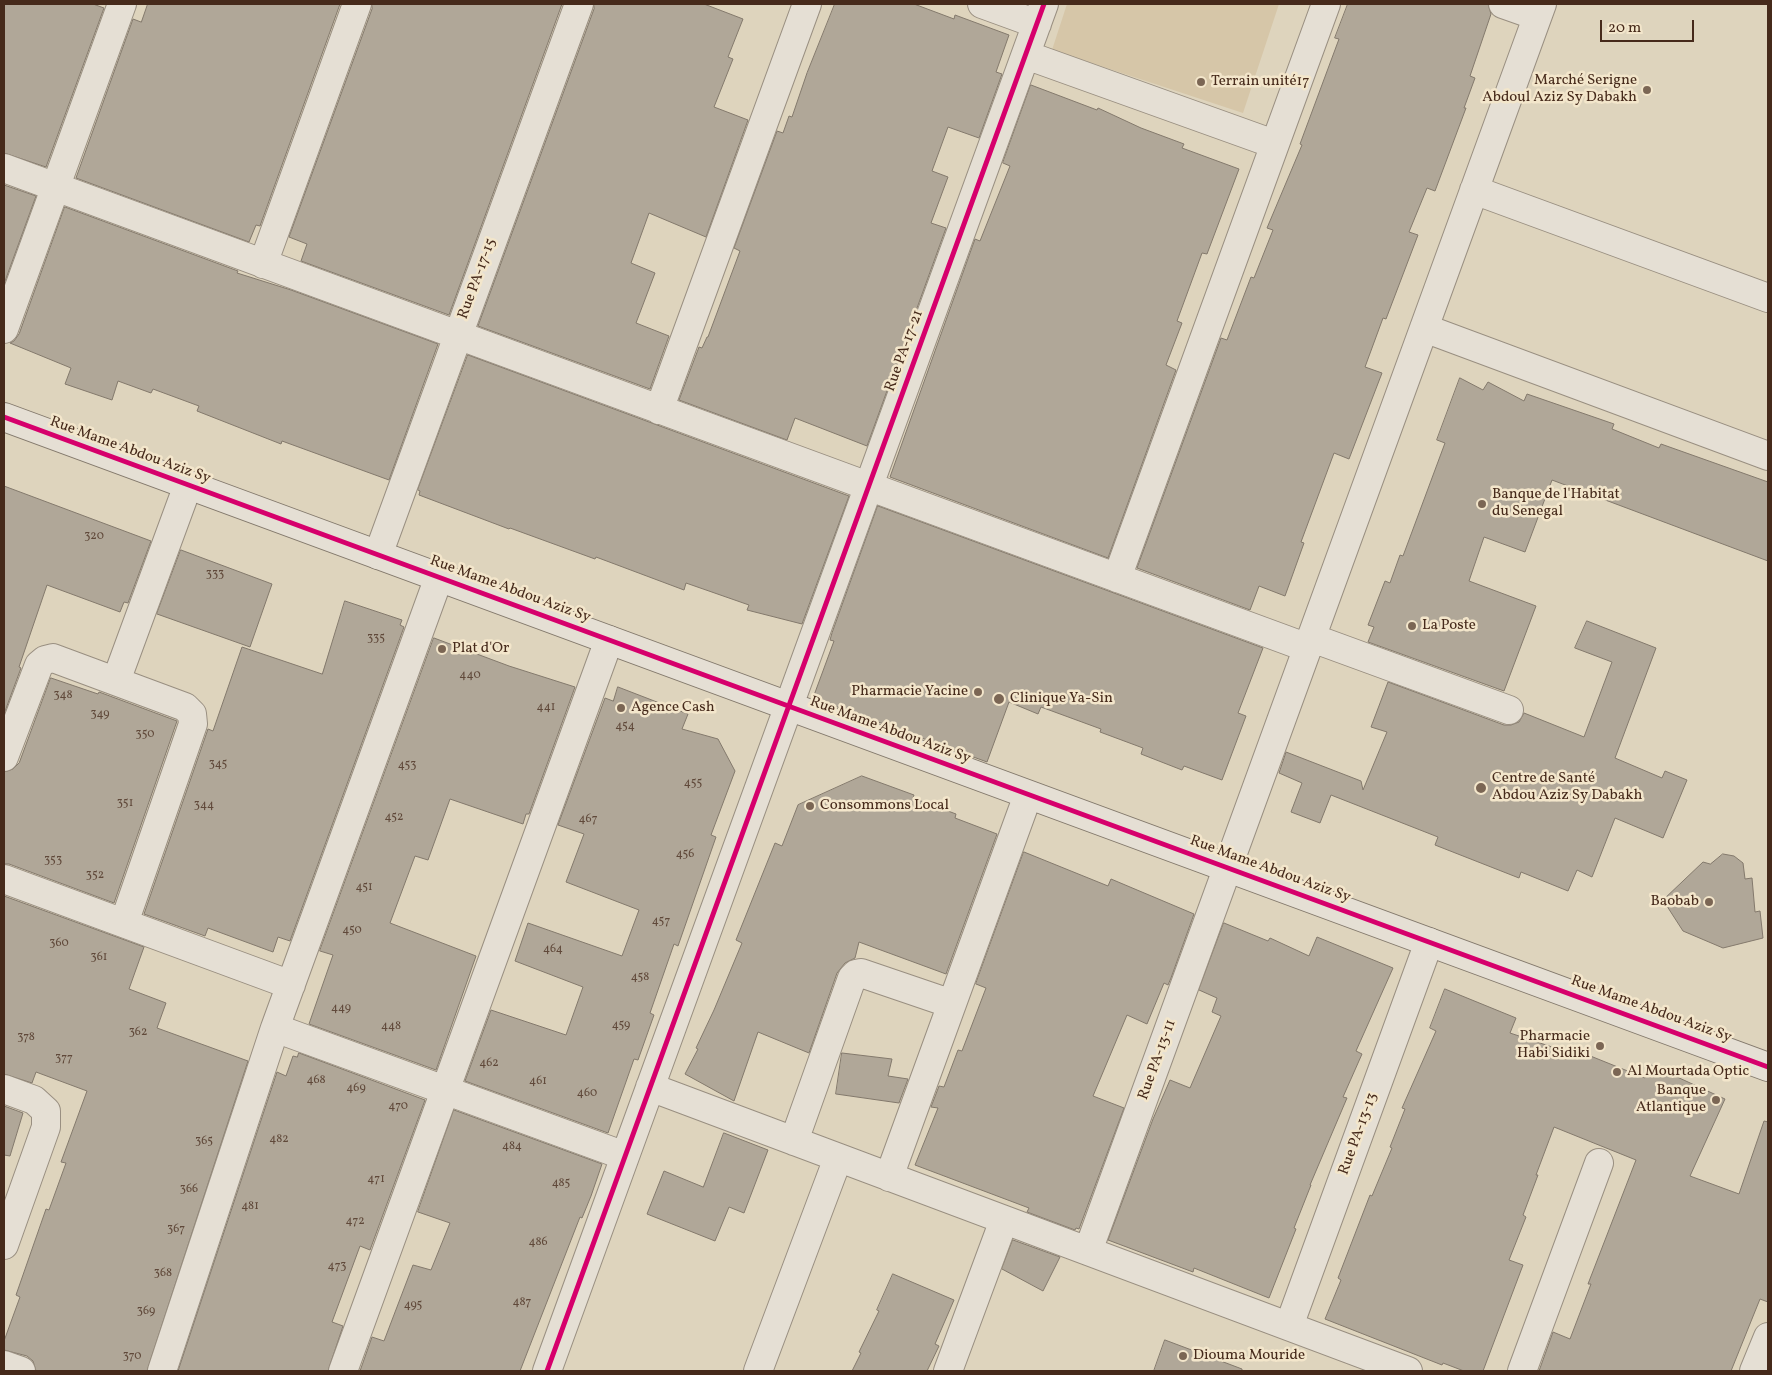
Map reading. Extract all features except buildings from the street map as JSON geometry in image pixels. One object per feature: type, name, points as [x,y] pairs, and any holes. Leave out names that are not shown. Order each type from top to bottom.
[{"type":"street","points":[[4,329],[122,4]]},
{"type":"street","points":[[263,264],[357,4]]},
{"type":"street","name":"Rue PA-17-15","points":[[378,555],[579,4]]},
{"type":"street","points":[[659,410],[807,4]]},
{"type":"street","points":[[982,4],[1041,14]]},
{"type":"street","points":[[1117,578],[1326,4]]},
{"type":"street","points":[[1503,4],[1540,10]]},
{"type":"street","name":"Rue PA-13-11","points":[[1088,1251],[1540,10]]},
{"type":"street","name":"Rue PA-17-21","points":[[547,1371],[1041,14]]},
{"type":"street","points":[[1026,55],[1274,144]]},
{"type":"street","points":[[4,168],[1117,578],[1509,710]]},
{"type":"street","points":[[1474,190],[1768,298]]},
{"type":"street","points":[[1424,328],[1768,456]]},
{"type":"street","name":"Rue Mame Abdou Aziz Sy","points":[[4,418],[1768,1067]]},
{"type":"street","points":[[116,681],[188,485]]},
{"type":"street","points":[[162,1371],[275,1028],[439,578]]},
{"type":"street","points":[[343,1371],[609,640]]},
{"type":"street","points":[[4,757],[39,666],[44,660],[53,658],[185,707],[192,714],[194,724],[124,923]]},
{"type":"street","points":[[889,1177],[1028,795]]},
{"type":"street","points":[[4,879],[291,985]]},
{"type":"street","name":"Rue PA-13-13","points":[[1289,1326],[1428,942]]},
{"type":"street","points":[[794,1141],[852,978],[856,974],[861,973],[952,1004]]},
{"type":"street","points":[[275,1028],[625,1156]]},
{"type":"street","points":[[650,1087],[1289,1326],[1393,1369]]},
{"type":"street","points":[[4,1089],[34,1100],[46,1111],[46,1126],[4,1245]]},
{"type":"street","points":[[758,1371],[838,1158]]},
{"type":"street","points":[[1522,1371],[1599,1163]]},
{"type":"street","points":[[948,1371],[1004,1220]]},
{"type":"street","points":[[1754,1371],[1768,1337]]},
{"type":"street","points":[[4,1365],[21,1371]]},
{"type":"shaded area","name":"Terrain unité17","points":[[1067,4],[1279,4],[1243,113],[1052,50]]},
{"type":"cycle path","points":[[547,1371],[1044,4]]},
{"type":"cycle path","points":[[4,417],[1768,1067]]},
{"type":"place","name":"Terrain unité17","points":[[1201,82]]},
{"type":"place","name":"Marché Serigne Abdoul Aziz Sy Dabakh","points":[[1647,90]]},
{"type":"place","name":"Banque de l'Habitat du Senegal","points":[[1482,504]]},
{"type":"place","name":"La Poste","points":[[1412,626]]},
{"type":"place","name":"Plat d'Or","points":[[442,649]]},
{"type":"place","name":"Pharmacie Yacine","points":[[978,692]]},
{"type":"place","name":"Clinique Ya-Sin","points":[[999,699]]},
{"type":"place","name":"Agence Cash","points":[[621,708]]},
{"type":"place","name":"Centre de Santé Abdou Aziz Sy Dabakh","points":[[1481,788]]},
{"type":"place","name":"Consommons Local","points":[[810,806]]},
{"type":"place","name":"Baobab","points":[[1709,902]]},
{"type":"place","name":"Pharmacie Habi Sidiki","points":[[1600,1046]]},
{"type":"place","name":"Al Mourtada Optic","points":[[1617,1072]]},
{"type":"place","name":"Banque Atlantique","points":[[1716,1100]]},
{"type":"place","name":"Diouma Mouride","points":[[1183,1356]]}]
